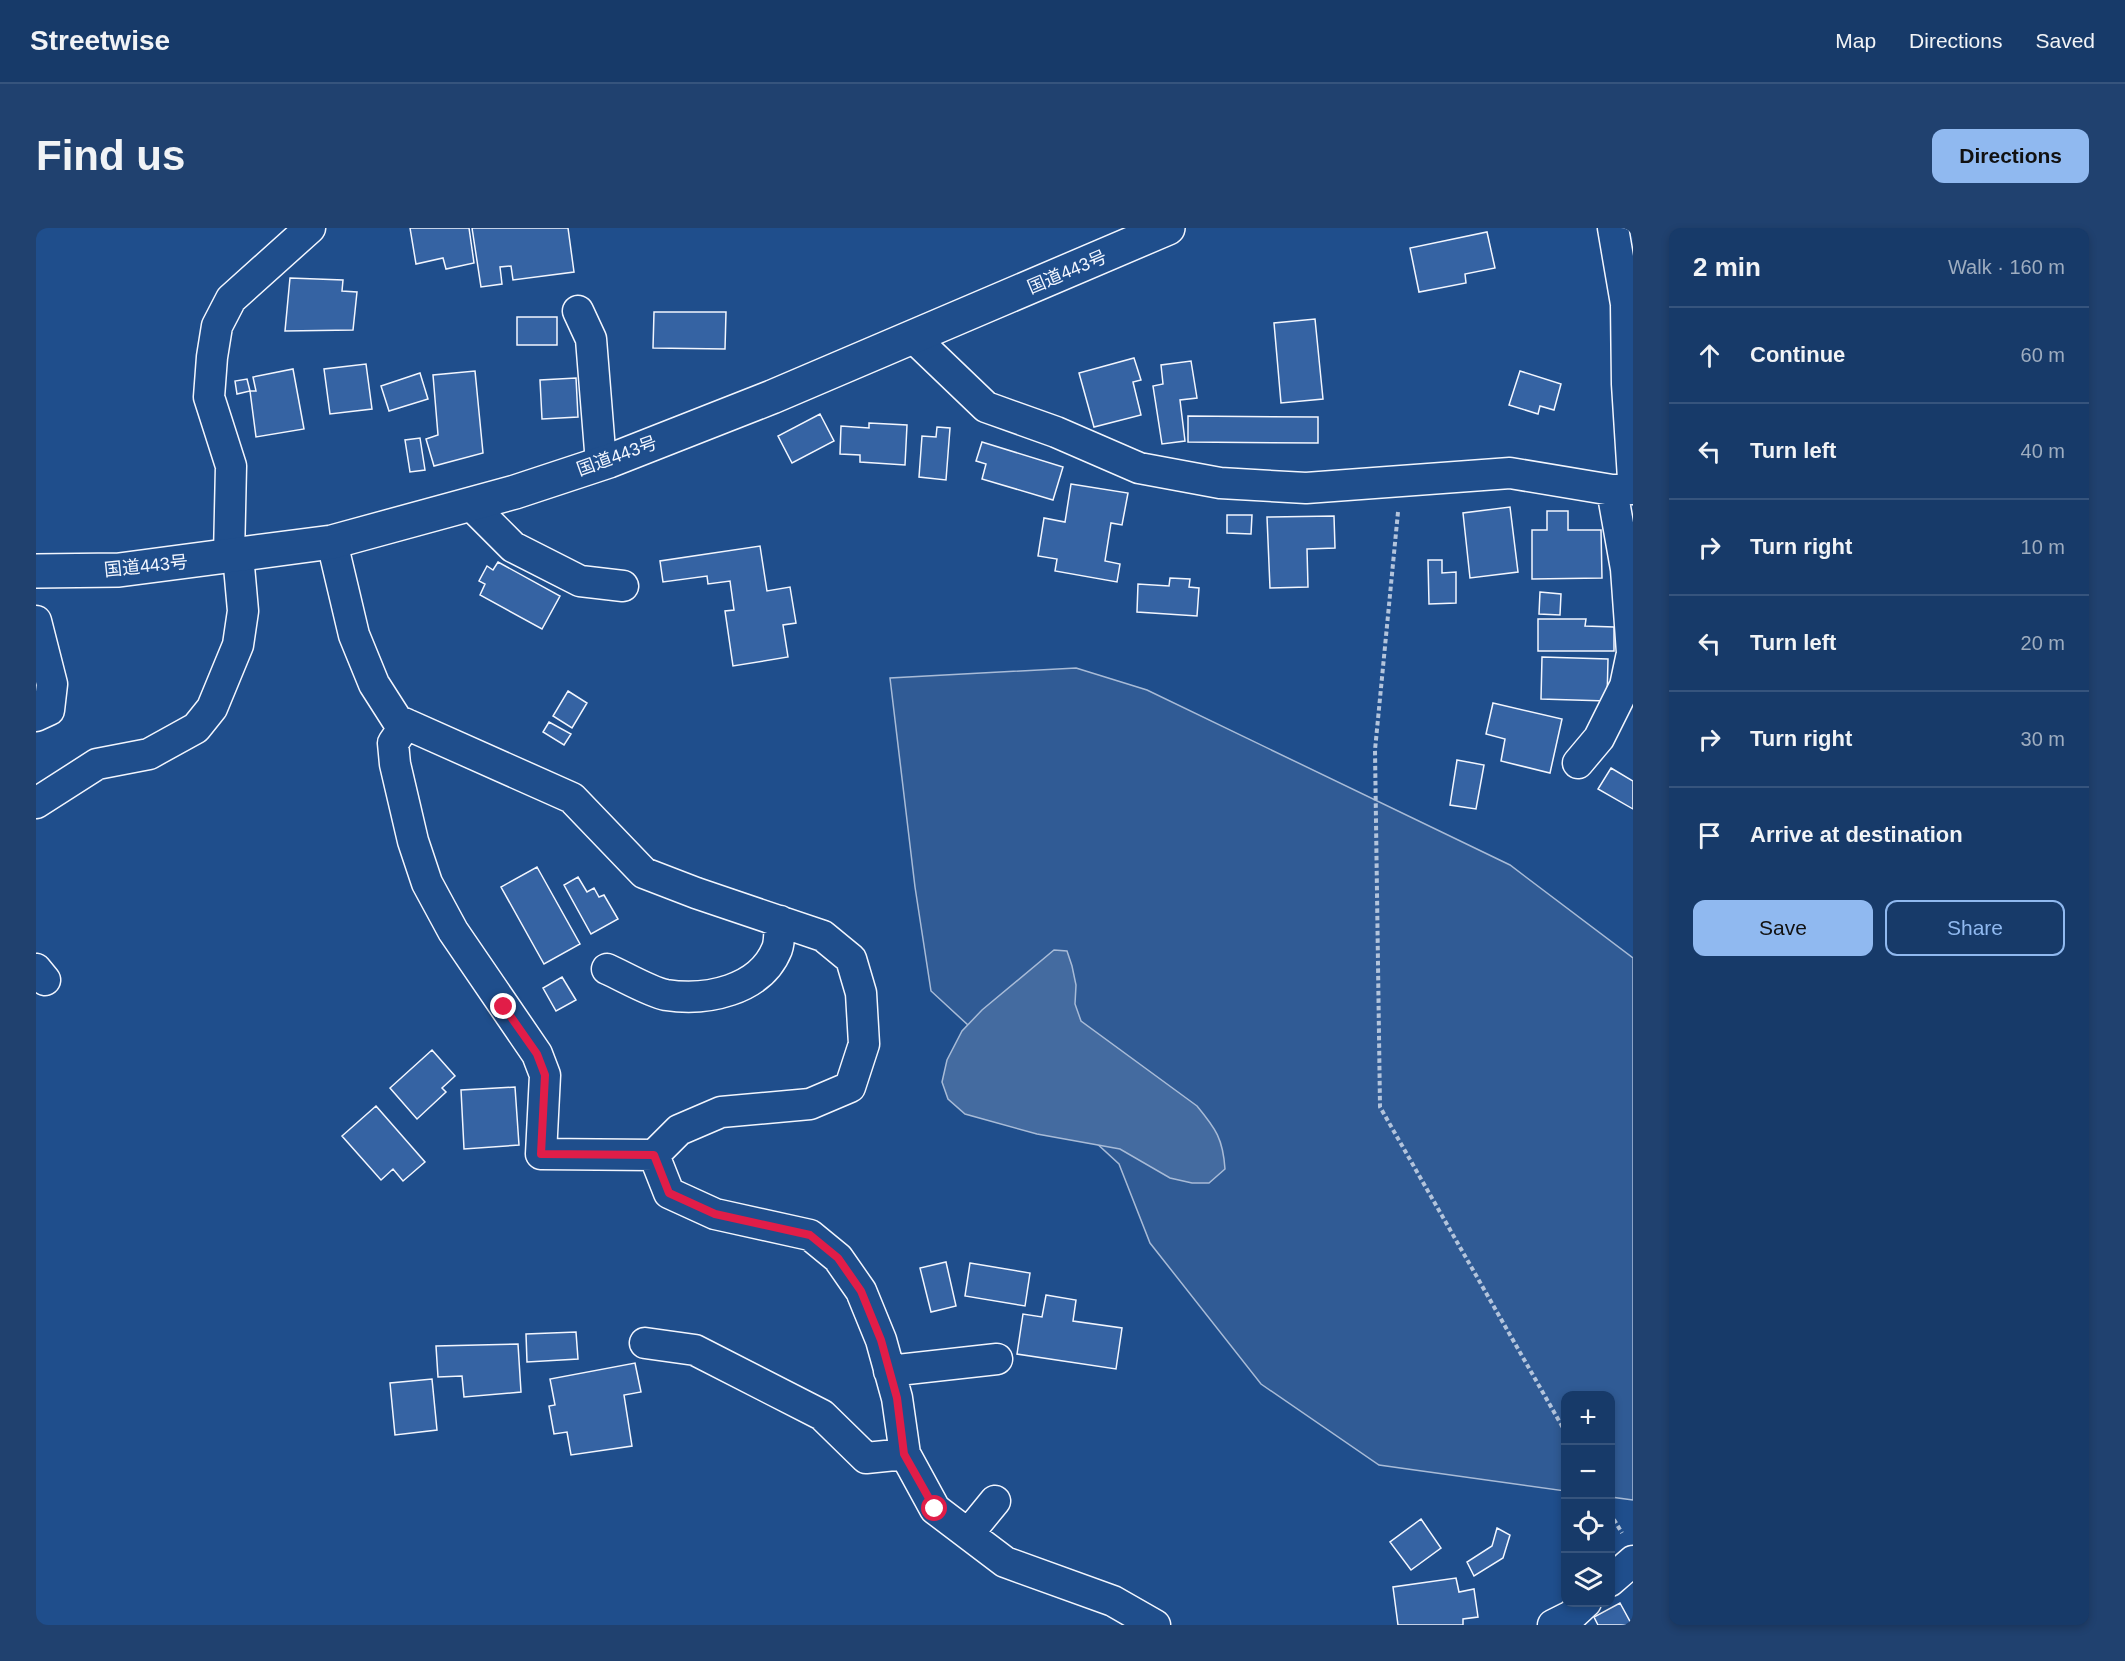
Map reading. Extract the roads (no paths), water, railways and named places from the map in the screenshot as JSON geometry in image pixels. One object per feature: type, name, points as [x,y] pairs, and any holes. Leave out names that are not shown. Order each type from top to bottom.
[{"type":"highway","name":"国道443号","points":[[36,571],[119,570],[332,542],[515,492],[601,463],[772,397],[1168,228]]},
{"type":"street","points":[[36,803],[97,764],[149,754],[196,728],[212,708],[238,645],[243,611],[233,556],[231,466],[209,397],[212,357],[218,326],[231,299],[310,228]]},
{"type":"street","points":[[1578,763],[1599,738],[1625,686],[1632,653],[1626,569],[1626,304],[1613,228]]},
{"type":"street","points":[[578,311],[591,339],[601,463]]},
{"type":"street","points":[[914,338],[986,407],[1056,432],[1138,468],[1220,483],[1306,488],[1510,473],[1626,486]]},
{"type":"street","points":[[470,504],[513,547],[580,581],[623,586]]},
{"type":"street","points":[[332,542],[354,635],[374,684],[397,720],[406,724],[572,798],[644,873],[696,894],[823,936],[851,959],[861,993],[864,1044],[850,1087],[810,1104],[721,1112],[679,1130],[654,1155],[541,1154],[545,1075],[537,1054],[453,931],[427,883],[413,841],[395,764],[393,743],[406,724]]},
{"type":"street","points":[[36,621],[52,684],[49,710],[36,716]]},
{"type":"street","points":[[607,969],[664,995],[706,997],[737,987],[761,973],[777,948],[780,921]]},
{"type":"street","points":[[654,1155],[669,1193],[715,1214],[810,1235],[838,1258],[861,1291],[881,1340],[897,1398],[904,1454],[935,1509],[1005,1562],[1113,1601],[1155,1625]]},
{"type":"street","points":[[645,1343],[694,1350],[822,1414],[866,1458],[904,1454]]},
{"type":"street","points":[[890,1371],[997,1359]]},
{"type":"street","points":[[968,1534],[995,1501]]},
{"type":"street","points":[[1615,1577],[1633,1561]]},
{"type":"street","points":[[1553,1625],[1571,1616],[1581,1607]]}]
